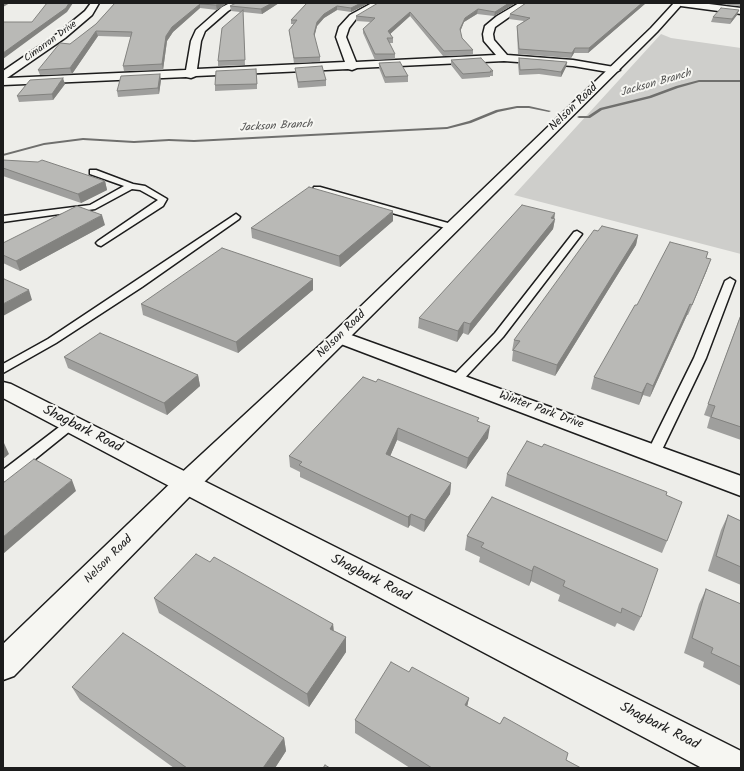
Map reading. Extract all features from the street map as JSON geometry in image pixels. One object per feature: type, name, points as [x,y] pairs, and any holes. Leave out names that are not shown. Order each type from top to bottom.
[{"type":"street","name":"Cimarron Drive","points":[[3,76],[62,36],[89,13],[95,3]]},
{"type":"street","points":[[191,74],[196,40],[201,30],[225,9],[237,3]]},
{"type":"street","points":[[352,67],[341,37],[344,27],[353,17],[378,3]]},
{"type":"street","points":[[504,58],[489,42],[488,34],[490,26],[525,3]]},
{"type":"street","points":[[680,3],[741,11]]},
{"type":"street","name":"Nelson Road","points":[[3,665],[186,484],[340,337],[614,70],[680,3]]},
{"type":"street","points":[[3,82],[352,67],[504,58],[552,61],[614,70]]},
{"type":"street","name":"Winter Park Drive","points":[[340,337],[741,486]]},
{"type":"street","name":"Shagbark Road","points":[[3,389],[738,768]]},
{"type":"lane","points":[[93,172],[130,186],[142,188],[163,199],[160,204],[101,243]]},
{"type":"lane","points":[[3,219],[92,207],[130,186]]},
{"type":"lane","points":[[317,189],[452,227]]},
{"type":"lane","points":[[3,370],[52,341],[138,285],[236,217]]},
{"type":"lane","points":[[456,380],[499,335],[577,234]]},
{"type":"lane","points":[[654,453],[700,358],[730,281]]},
{"type":"lane","points":[[3,477],[71,424]]},
{"type":"shaded area","points":[[661,34],[671,38],[741,48],[741,254],[514,195]]},
{"type":"building","points":[[47,3],[69,3],[66,8],[3,53],[3,22],[32,22]]},
{"type":"building","points":[[115,3],[220,3],[216,5],[200,4],[172,27],[166,36],[162,64],[123,66],[132,32],[96,31],[70,68],[38,70],[60,43],[70,44],[96,24]]},
{"type":"building","points":[[236,3],[272,3],[261,9],[230,6]]},
{"type":"building","points":[[307,3],[361,3],[351,8],[337,6],[324,14],[317,22],[314,34],[320,57],[294,58],[289,30],[297,20],[291,20]]},
{"type":"building","points":[[378,3],[509,3],[495,12],[478,9],[465,18],[460,29],[462,38],[473,50],[444,51],[410,12],[388,31],[393,38],[387,38],[395,54],[375,54],[363,29],[375,18],[356,16]]},
{"type":"building","points":[[526,3],[642,3],[589,48],[575,48],[572,53],[519,49],[517,26],[530,18],[510,14]]},
{"type":"building","points":[[721,8],[739,10],[732,19],[713,17]]},
{"type":"building","points":[[243,10],[245,60],[218,61],[222,28]]},
{"type":"building","points":[[481,58],[493,71],[463,74],[451,60]]},
{"type":"building","points":[[519,58],[567,62],[561,72],[540,69],[520,70]]},
{"type":"building","points":[[400,62],[408,76],[385,77],[379,63]]},
{"type":"building","points":[[322,66],[326,80],[298,82],[295,68]]},
{"type":"building","points":[[256,69],[257,84],[215,85],[216,71]]},
{"type":"building","points":[[160,74],[158,88],[117,91],[121,76]]},
{"type":"building","points":[[63,78],[52,94],[17,96],[30,80]]},
{"type":"building","points":[[3,160],[38,162],[42,160],[105,181],[78,194],[3,168]]},
{"type":"building","points":[[309,187],[393,211],[339,256],[251,228]]},
{"type":"building","points":[[522,205],[555,213],[551,218],[555,219],[470,324],[464,322],[458,331],[419,318]]},
{"type":"building","points":[[77,206],[102,215],[16,261],[3,255],[3,243]]},
{"type":"building","points":[[602,226],[638,235],[557,365],[513,350],[520,341],[514,340],[594,230],[598,231]]},
{"type":"building","points":[[670,242],[708,252],[706,258],[711,259],[692,305],[690,304],[653,386],[647,383],[642,393],[594,377],[635,305],[637,305]]},
{"type":"building","points":[[222,248],[313,279],[236,342],[141,304]]},
{"type":"building","points":[[4,279],[29,290],[3,304]]},
{"type":"building","points":[[741,315],[741,427],[711,417],[715,406],[708,404]]},
{"type":"building","points":[[100,333],[198,375],[164,403],[64,357]]},
{"type":"building","points":[[363,377],[376,382],[378,379],[479,418],[477,421],[490,426],[468,458],[398,428],[386,454],[451,483],[425,520],[411,514],[408,517],[363,496],[299,465],[302,462],[289,456]]},
{"type":"building","points":[[527,441],[542,447],[544,444],[667,492],[666,495],[682,502],[667,541],[507,474]]},
{"type":"building","points":[[34,459],[72,480],[3,537],[3,483]]},
{"type":"building","points":[[492,497],[658,569],[641,617],[622,608],[621,613],[563,586],[565,581],[534,566],[532,571],[481,547],[484,543],[467,536]]},
{"type":"building","points":[[728,515],[741,521],[741,567],[716,556]]},
{"type":"building","points":[[196,554],[210,562],[214,557],[333,624],[330,629],[346,637],[307,694],[154,598]]},
{"type":"building","points":[[706,589],[741,604],[741,667],[711,653],[713,648],[692,638]]},
{"type":"building","points":[[123,633],[284,738],[263,768],[187,768],[72,687]]},
{"type":"building","points":[[391,662],[409,672],[412,667],[469,698],[465,705],[500,724],[504,717],[568,753],[566,760],[581,768],[432,768],[355,720]]},
{"type":"building","points":[[325,765],[330,768],[323,768]]},
{"type":"waterway","name":"Jackson Branch","points":[[579,117],[589,117],[601,109],[650,97],[699,81],[741,81]]},
{"type":"waterway","name":"Jackson Branch","points":[[3,155],[44,144],[83,139],[134,142],[169,140],[194,141],[447,128],[470,122],[497,111],[517,107],[529,107],[549,111]]}]
